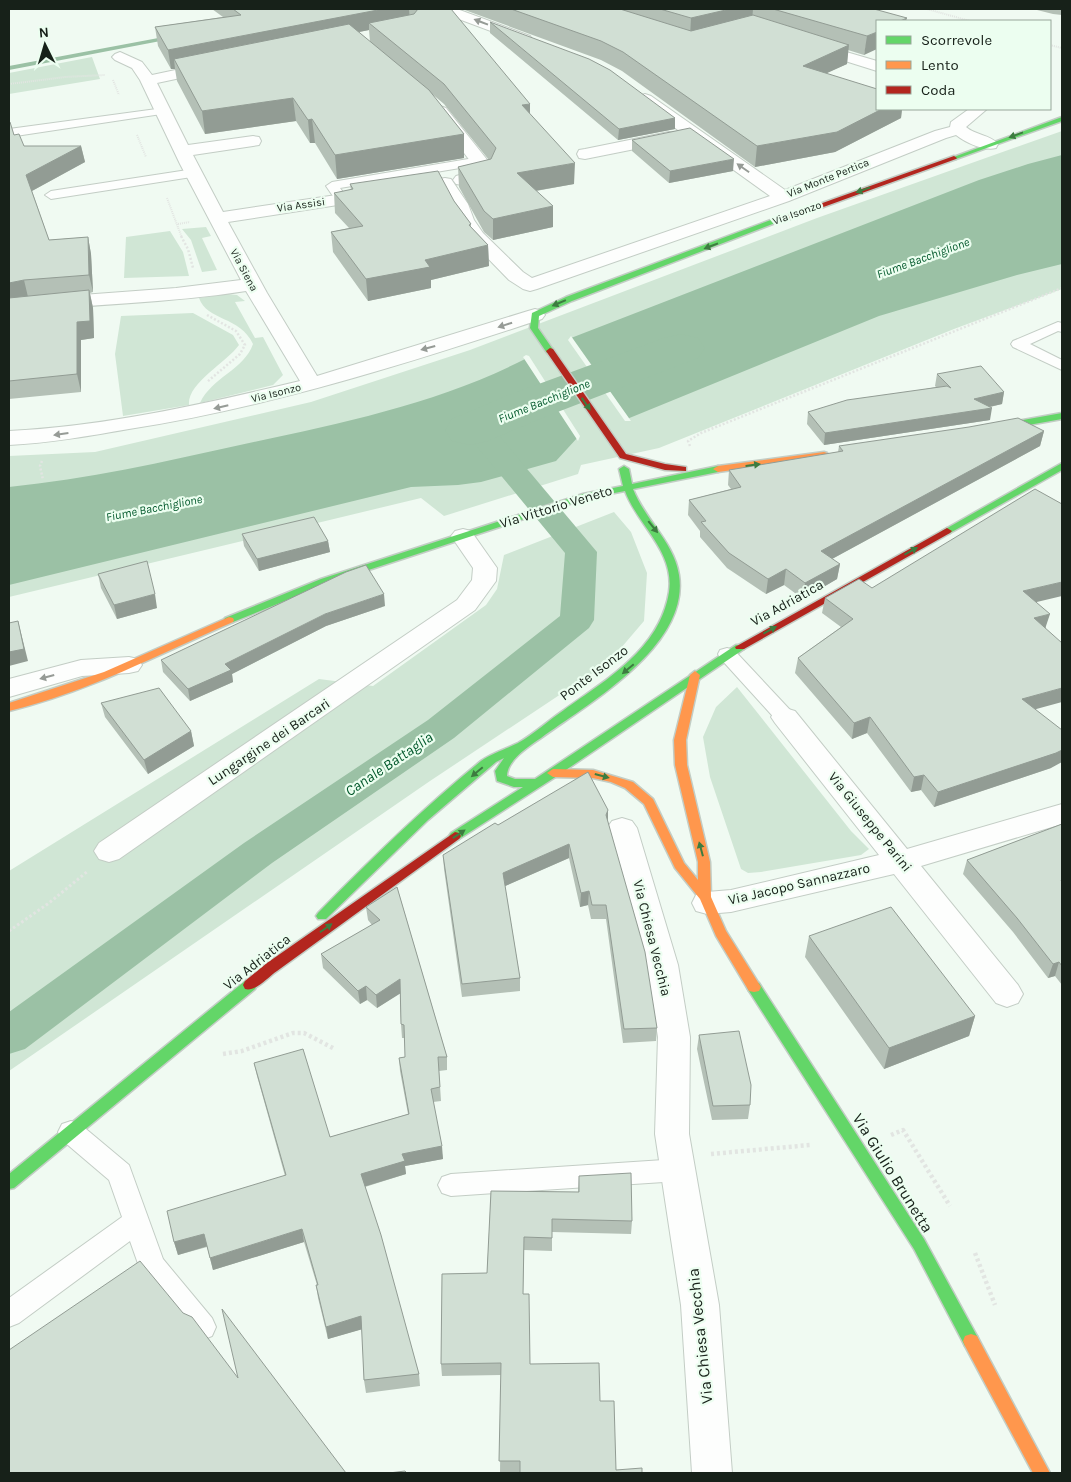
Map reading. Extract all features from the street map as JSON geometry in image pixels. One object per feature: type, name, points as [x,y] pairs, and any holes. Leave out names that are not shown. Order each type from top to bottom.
[{"type":"main road","name":"Via Isonzo","points":[[534,318],[569,299],[776,221],[1062,119]]},
{"type":"main road","points":[[534,318],[534,328],[538,335],[615,446],[626,458],[664,467],[702,471]]},
{"type":"main road","points":[[975,432],[1062,416]]},
{"type":"main road","name":"Via Vittorio Veneto","points":[[9,707],[71,688],[129,665],[184,639],[325,581],[586,496],[702,471],[833,454]]},
{"type":"main road","name":"Ponte Isonzo","points":[[272,967],[370,867],[491,760],[518,747],[630,669],[653,644],[667,619],[674,592],[674,578],[671,559],[663,539],[633,502],[624,470],[626,458]]},
{"type":"main road","name":"Via Adriatica","points":[[9,1183],[176,1048],[272,967],[458,835],[553,773],[727,654],[1060,469]]},
{"type":"main road","name":"Via Giulio Brunetta","points":[[695,675],[680,740],[682,765],[704,862],[706,900]]},
{"type":"main road","points":[[518,747],[501,771],[502,778],[509,783],[517,785],[538,783]]},
{"type":"main road","name":"Via Giulio Brunetta","points":[[553,773],[593,774],[614,779],[628,786],[649,802],[679,865],[706,900],[720,932],[734,956],[854,1140],[919,1244],[1042,1473]]},
{"type":"street","points":[[445,9],[538,44]]},
{"type":"street","points":[[796,41],[876,66]]},
{"type":"street","name":"Via Siena","points":[[120,57],[137,65],[148,80],[183,152],[252,284],[312,384]]},
{"type":"street","points":[[148,80],[223,64]]},
{"type":"street","name":"Via Monte Pertica","points":[[629,88],[783,196],[941,134],[958,130]]},
{"type":"street","points":[[427,99],[437,108],[480,161]]},
{"type":"street","points":[[978,110],[956,125],[958,130],[968,136],[990,144]]},
{"type":"street","points":[[585,154],[692,132]]},
{"type":"street","points":[[183,152],[253,141]]},
{"type":"street","name":"Via Assisi","points":[[217,218],[445,183],[485,174],[486,170],[480,161]]},
{"type":"street","name":"Via Isonzo","points":[[445,183],[459,204],[465,220],[477,237],[516,276],[530,286],[783,196]]},
{"type":"street","points":[[9,308],[75,300],[193,293],[252,284]]},
{"type":"street","name":"Via Isonzo","points":[[9,438],[46,436],[196,412],[312,384],[534,318]]},
{"type":"street","name":"Lungargine dei Barcari","points":[[109,851],[466,605],[484,581],[485,568],[473,533]]},
{"type":"street","name":"Via Vittorio Veneto","points":[[9,688],[81,668],[129,665]]},
{"type":"street","name":"Via Giuseppe Parini","points":[[785,717],[1007,994]]},
{"type":"street","name":"Via Jacopo Sannazzaro","points":[[706,900],[731,900],[902,861],[1062,814]]},
{"type":"street","name":"Via Chiesa Vecchia","points":[[622,828],[662,965],[674,1037],[672,1134],[700,1304],[712,1473]]},
{"type":"lane","points":[[9,133],[164,111]]},
{"type":"lane","points":[[342,199],[332,186],[480,161]]},
{"type":"lane","points":[[51,195],[194,173]]},
{"type":"lane","points":[[1062,328],[1058,326],[1018,344],[1062,366]]},
{"type":"lane","name":"Via Giuseppe Parini","points":[[727,654],[785,717]]},
{"type":"lane","points":[[71,1132],[120,1173],[152,1266],[202,1327]]},
{"type":"lane","points":[[451,1186],[678,1164]]},
{"type":"lane","points":[[9,1314],[136,1222]]},
{"type":"path","points":[[927,9],[966,20]]},
{"type":"path","points":[[9,84],[33,80],[111,74]]},
{"type":"path","points":[[166,197],[177,220],[177,229],[188,250],[193,268]]},
{"type":"path","points":[[688,441],[701,433],[1062,289]]},
{"type":"path","points":[[196,412],[196,396],[204,385],[240,354],[245,345],[236,331],[203,313]]},
{"type":"path","points":[[40,466],[43,480]]},
{"type":"path","points":[[9,931],[48,903],[109,851]]},
{"type":"path","points":[[176,1048],[225,1054],[242,1051],[293,1033],[304,1033],[333,1048]]},
{"type":"path","points":[[883,1137],[903,1130],[950,1206]]},
{"type":"path","points":[[678,1164],[810,1145]]},
{"type":"shaded area","points":[[92,57],[100,79],[9,94],[9,73]]},
{"type":"shaded area","points":[[1062,131],[1062,289],[954,329],[659,448],[581,465],[578,474],[444,516],[421,498],[9,597],[9,456],[95,452],[311,402],[470,350],[817,218]]},
{"type":"shaded area","points":[[206,227],[211,236],[202,238],[217,270],[202,272],[191,240],[182,229]]},
{"type":"shaded area","points":[[170,231],[183,252],[189,276],[124,278],[126,237]]},
{"type":"shaded area","points":[[227,294],[237,295],[245,301],[235,302],[255,338],[263,337],[283,375],[273,385],[200,403],[212,386],[243,361],[253,344],[240,328],[209,311],[199,298]]},
{"type":"shaded area","points":[[193,313],[233,335],[239,345],[208,373],[194,389],[189,405],[123,416],[115,354],[121,316]]},
{"type":"shaded area","points":[[614,512],[631,532],[647,573],[644,621],[609,662],[430,781],[9,1071],[9,871],[319,679],[373,686],[486,605],[497,589],[504,555]]},
{"type":"shaded area","points":[[737,687],[851,831],[869,849],[861,855],[761,872],[748,873],[741,869],[710,777],[703,737],[716,707]]},
{"type":"water","points":[[1062,155],[1062,264],[1017,275],[879,316],[627,419],[571,338],[979,180]]},
{"type":"water","points":[[527,358],[578,437],[556,461],[481,482],[411,487],[9,585],[9,487],[67,479],[183,458],[350,420],[386,411],[458,388]]},
{"type":"pier","points":[[571,336],[631,421],[625,421],[568,340]]},
{"type":"pier","points":[[529,356],[580,436],[578,441],[523,357]]},
{"type":"building","points":[[233,9],[383,9],[168,50],[155,27],[241,15]]},
{"type":"building","points":[[418,9],[451,9],[530,104],[522,105],[575,163],[517,173],[553,206],[493,219],[484,211],[458,167],[491,159],[496,148],[444,84],[369,23],[414,14]]},
{"type":"building","points":[[511,9],[620,9],[691,31],[753,15],[849,45],[803,66],[876,89],[876,110],[880,110],[837,132],[757,146],[623,52],[601,41]]},
{"type":"building","points":[[660,9],[730,9],[691,18]]},
{"type":"building","points":[[773,9],[874,9],[907,18],[902,20],[876,20],[876,32],[867,36]]},
{"type":"building","points":[[490,22],[589,59],[610,70],[675,118],[619,129]]},
{"type":"building","points":[[349,24],[429,90],[464,134],[335,155],[312,119],[308,120],[293,98],[202,111],[174,59]]},
{"type":"building","points":[[9,122],[14,135],[19,134],[24,146],[81,146],[26,175],[49,240],[88,237],[89,275],[9,283]]},
{"type":"building","points":[[690,128],[734,159],[670,171],[632,140]]},
{"type":"building","points":[[438,171],[454,201],[471,224],[469,225],[488,245],[425,260],[430,267],[366,279],[331,232],[363,226],[334,193],[353,189],[350,184]]},
{"type":"building","points":[[89,290],[90,321],[77,322],[77,374],[9,381],[9,298]]},
{"type":"building","points":[[981,366],[1004,392],[974,399],[992,408],[825,433],[808,412],[847,400],[947,386],[951,388],[937,374]]},
{"type":"building","points":[[1018,418],[1044,431],[821,551],[840,564],[805,583],[786,569],[768,579],[729,553],[701,522],[706,521],[689,500],[741,487],[729,470],[843,451],[839,446]]},
{"type":"building","points":[[1035,489],[1062,504],[1062,582],[1023,591],[1050,614],[1034,618],[1062,643],[1062,688],[1022,699],[1062,730],[1062,750],[938,792],[924,775],[914,777],[870,717],[854,723],[798,658],[853,619],[825,598],[859,579],[872,588]]},
{"type":"building","points":[[314,517],[328,541],[257,559],[242,534]]},
{"type":"building","points":[[147,561],[155,594],[114,605],[98,574]]},
{"type":"building","points":[[366,565],[384,594],[325,614],[225,664],[231,670],[188,689],[161,660],[346,572]]},
{"type":"building","points":[[18,621],[24,649],[9,652],[9,623]]},
{"type":"building","points":[[159,688],[191,731],[144,760],[101,703]]},
{"type":"building","points":[[588,772],[608,810],[606,815],[645,952],[657,1028],[624,1029],[606,905],[592,905],[589,891],[581,893],[569,844],[503,873],[520,978],[462,984],[443,855],[495,823],[498,825]]},
{"type":"building","points":[[1062,824],[1062,966],[1059,962],[1053,964],[1017,918],[967,860]]},
{"type":"building","points":[[397,887],[447,1057],[438,1057],[440,1087],[431,1089],[442,1146],[402,1154],[405,1161],[361,1174],[381,1235],[419,1374],[364,1380],[361,1316],[326,1327],[316,1285],[318,1285],[302,1229],[210,1258],[204,1234],[174,1242],[167,1211],[286,1175],[254,1063],[303,1049],[330,1137],[409,1114],[399,1058],[405,1057],[404,1025],[401,1024],[400,979],[376,995],[366,986],[358,991],[321,954],[380,920],[366,907]]},
{"type":"building","points":[[891,907],[975,1016],[889,1048],[809,936]]},
{"type":"building","points":[[739,1031],[751,1085],[750,1105],[713,1106],[699,1035]]},
{"type":"building","points":[[631,1173],[632,1221],[552,1219],[552,1238],[524,1237],[523,1294],[529,1294],[530,1364],[599,1363],[600,1401],[614,1401],[616,1470],[642,1468],[642,1473],[520,1473],[520,1461],[499,1461],[501,1363],[441,1364],[442,1274],[487,1273],[491,1191],[579,1192],[579,1176]]},
{"type":"building","points":[[140,1261],[183,1313],[192,1317],[238,1378],[222,1309],[346,1473],[9,1473],[9,1350]]},
{"type":"building","points":[[405,1471],[407,1473],[389,1473]]},
{"type":"waterway","points":[[9,68],[169,38]]},
{"type":"waterway","name":"Fiume Bacchiglione","points":[[470,430],[524,407],[681,348]]},
{"type":"waterway","name":"Canale Battaglia","points":[[9,1036],[258,853],[441,729],[577,620],[581,552],[480,432]]},
{"type":"traffic: fast","points":[[954,158],[1062,119]]},
{"type":"traffic: fast","points":[[550,351],[534,328],[535,315],[569,299],[779,220]]},
{"type":"traffic: fast","points":[[990,429],[1062,416]]},
{"type":"traffic: fast","points":[[947,531],[1062,466]]},
{"type":"traffic: fast","points":[[322,916],[403,836],[466,780],[492,760],[531,739],[619,676],[649,648],[669,613],[674,592],[674,578],[668,554],[632,497],[624,469]]},
{"type":"traffic: fast","points":[[229,620],[325,581],[586,496],[718,469]]},
{"type":"traffic: fast","points":[[455,836],[553,773],[740,647]]},
{"type":"traffic: fast","points":[[518,747],[501,771],[501,778],[514,783],[537,783]]},
{"type":"traffic: fast","points":[[9,1183],[250,985]]},
{"type":"traffic: fast","points":[[754,987],[919,1244],[971,1341]]},
{"type":"traffic: slow","points":[[718,469],[824,455]]},
{"type":"traffic: slow","points":[[9,707],[66,690],[107,675],[229,620]]},
{"type":"traffic: slow","points":[[695,675],[680,740],[681,765],[704,862],[705,897]]},
{"type":"traffic: slow","points":[[553,773],[593,774],[614,779],[629,785],[649,802],[679,865],[705,897],[720,933],[754,987]]},
{"type":"traffic: slow","points":[[971,1341],[1042,1473]]},
{"type":"traffic: jam","points":[[779,220],[954,158]]},
{"type":"traffic: jam","points":[[550,351],[623,456],[665,467],[683,469]]},
{"type":"traffic: jam","points":[[740,647],[947,531]]},
{"type":"traffic: jam","points":[[250,985],[272,967],[455,836]]}]
